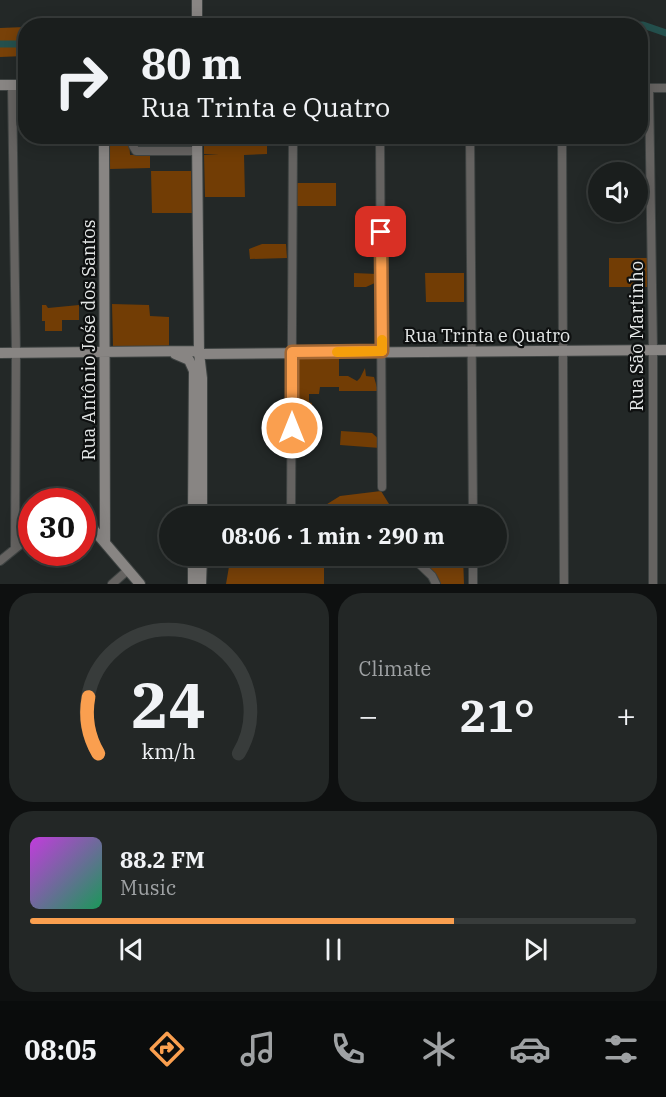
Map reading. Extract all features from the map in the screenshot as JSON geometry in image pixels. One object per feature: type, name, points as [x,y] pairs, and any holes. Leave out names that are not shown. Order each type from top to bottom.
[{"type":"street","points":[[197,0],[198,18]]},
{"type":"street","points":[[0,85],[18,85]]},
{"type":"street","points":[[12,85],[16,353],[15,549]]},
{"type":"street","points":[[648,88],[666,88]]},
{"type":"street","name":"Rua Antônio Jośe dos Santos","points":[[104,144],[105,543]]},
{"type":"street","points":[[133,144],[136,151],[196,151]]},
{"type":"street","points":[[193,506],[196,144]]},
{"type":"street","points":[[291,506],[293,144]]},
{"type":"street","points":[[380,144],[382,487]]},
{"type":"street","points":[[470,144],[473,506]]},
{"type":"street","points":[[562,144],[564,584]]},
{"type":"street","name":"Rua São Martinho","points":[[647,144],[653,350],[653,584]]},
{"type":"street","name":"Rua Trinta e Quatro","points":[[0,353],[195,354],[666,350]]},
{"type":"street","points":[[195,354],[202,506]]},
{"type":"street","points":[[96,532],[140,584]]},
{"type":"street","points":[[0,561],[18,547]]},
{"type":"street","points":[[193,566],[193,584]]},
{"type":"street","points":[[201,584],[202,566]]},
{"type":"street","points":[[422,566],[436,584]]},
{"type":"street","points":[[473,566],[473,584]]},
{"type":"street","points":[[112,584],[128,570]]},
{"type":"shaded area","points":[[18,27],[18,56],[0,57],[0,28]]},
{"type":"shaded area","points":[[109,144],[129,144],[130,155],[150,155],[150,168],[110,169]]},
{"type":"shaded area","points":[[204,144],[267,144],[267,154],[244,155],[245,197],[205,197],[204,155],[219,155],[204,154]]},
{"type":"shaded area","points":[[151,171],[191,171],[192,213],[152,213]]},
{"type":"shaded area","points":[[296,183],[336,183],[336,206],[297,206]]},
{"type":"shaded area","points":[[262,244],[286,244],[287,258],[250,259],[249,249]]},
{"type":"shaded area","points":[[609,258],[647,258],[647,287],[609,287]]},
{"type":"shaded area","points":[[354,273],[377,274],[377,282],[366,287],[354,287]]},
{"type":"shaded area","points":[[425,273],[464,273],[464,302],[426,302]]},
{"type":"shaded area","points":[[112,304],[149,305],[150,316],[169,317],[169,346],[113,346]]},
{"type":"shaded area","points":[[42,305],[48,308],[79,305],[79,320],[62,320],[62,331],[45,331],[45,321],[42,321]]},
{"type":"shaded area","points":[[298,357],[339,357],[339,376],[348,376],[357,381],[365,368],[366,376],[374,377],[378,391],[339,391],[339,387],[320,387],[319,394],[309,394],[312,413],[298,413]]},
{"type":"shaded area","points":[[341,431],[372,433],[381,441],[380,448],[340,445]]},
{"type":"shaded area","points":[[381,491],[389,504],[406,506],[324,506],[340,496]]},
{"type":"shaded area","points":[[229,566],[324,566],[324,584],[226,584]]},
{"type":"shaded area","points":[[428,566],[463,566],[464,584],[437,584]]},
{"type":"waterway","points":[[648,27],[666,33]]},
{"type":"waterway","points":[[0,44],[18,44]]},
{"type":"slow traffic","points":[[337,352],[382,351],[382,340]]},
{"type":"route","points":[[292,428],[292,352],[382,351],[381,232]]}]
